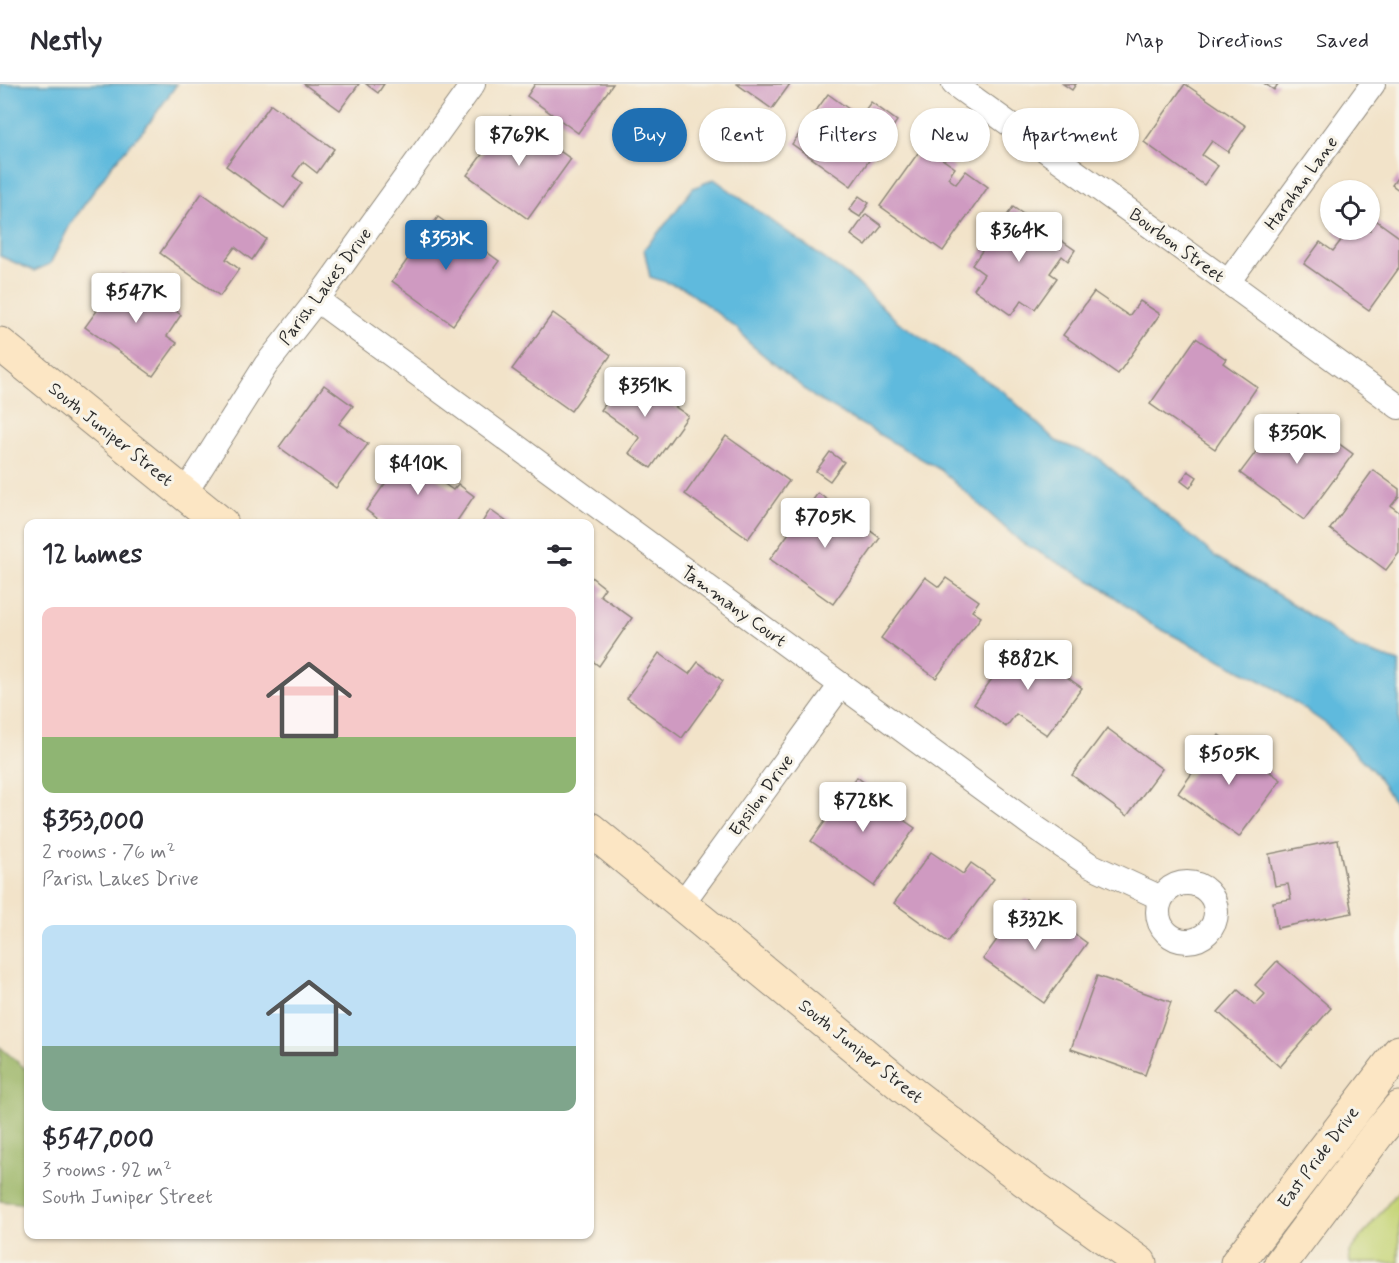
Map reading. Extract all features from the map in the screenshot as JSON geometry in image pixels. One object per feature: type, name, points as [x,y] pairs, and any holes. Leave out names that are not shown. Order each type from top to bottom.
[{"type":"street","name":"Parish Lakes Drive","points":[[185,493],[266,365],[317,300],[473,84]]},
{"type":"street","name":"Bourbon Street","points":[[954,84],[1399,407]]},
{"type":"street","name":"Harahan Lane","points":[[1228,282],[1373,84]]},
{"type":"street","name":"Tammany Court","points":[[317,300],[1036,828],[1090,865],[1161,898]]},
{"type":"street","name":"South Juniper Street","points":[[0,344],[216,519]]},
{"type":"street","name":"Epsilon Drive","points":[[681,905],[841,685]]},
{"type":"street","name":"South Juniper Street","points":[[594,832],[914,1095],[1023,1179],[1140,1263]]},
{"type":"street","name":"East Pride Drive","points":[[1238,1263],[1399,1052]]},
{"type":"street","name":"East Pride Drive","points":[[1281,1263],[1399,1108]]},
{"type":"green space","points":[[0,1047],[24,1068],[24,1204],[0,1201]]},
{"type":"green space","points":[[1399,1190],[1399,1263],[1350,1263],[1349,1252]]},
{"type":"water","points":[[0,84],[177,84],[147,126],[112,165],[70,225],[50,264],[34,271],[0,256]]},
{"type":"water","points":[[714,179],[855,281],[897,321],[1004,392],[1056,441],[1097,457],[1216,557],[1296,606],[1356,648],[1399,662],[1399,810],[1376,774],[1326,724],[1271,686],[1149,623],[1100,586],[1022,543],[941,470],[814,397],[749,343],[739,330],[684,288],[650,277],[644,249],[693,188]]},
{"type":"building","points":[[304,84],[359,84],[340,110]]},
{"type":"building","points":[[366,84],[384,84],[378,93]]},
{"type":"building","points":[[535,84],[613,84],[578,133],[527,96]]},
{"type":"building","points":[[737,84],[790,84],[771,108]]},
{"type":"building","points":[[1063,84],[1076,84],[1072,90]]},
{"type":"building","points":[[1185,84],[1246,126],[1228,152],[1212,141],[1202,155],[1218,166],[1204,185],[1144,142]]},
{"type":"building","points":[[1265,84],[1278,84],[1274,90]]},
{"type":"building","points":[[828,94],[847,108],[818,108]]},
{"type":"building","points":[[871,102],[879,108],[867,108]]},
{"type":"building","points":[[271,104],[334,149],[317,173],[303,162],[293,176],[302,183],[284,208],[226,166]]},
{"type":"building","points":[[510,116],[571,159],[528,219],[467,175]]},
{"type":"building","points":[[798,136],[798,148],[792,144]]},
{"type":"building","points":[[817,162],[868,162],[851,186]]},
{"type":"building","points":[[912,162],[946,162],[955,168],[948,178],[956,184],[966,171],[988,187],[943,251],[880,206]]},
{"type":"building","points":[[1399,175],[1399,190],[1392,185]]},
{"type":"building","points":[[202,193],[266,239],[252,260],[235,247],[226,259],[239,269],[220,296],[160,253]]},
{"type":"building","points":[[859,196],[869,203],[860,217],[849,210]]},
{"type":"building","points":[[1013,207],[1075,250],[1068,261],[1062,256],[1050,273],[1057,278],[1035,309],[1022,300],[1011,315],[974,289],[984,274],[972,265]]},
{"type":"building","points":[[866,214],[882,226],[866,246],[851,235]]},
{"type":"building","points":[[438,217],[499,261],[453,325],[392,281]]},
{"type":"building","points":[[1380,223],[1399,237],[1399,268],[1369,310],[1304,264],[1320,242],[1333,251],[1341,240],[1380,240]]},
{"type":"building","points":[[124,273],[181,315],[167,336],[177,343],[153,376],[85,327]]},
{"type":"building","points":[[1094,292],[1129,316],[1140,301],[1160,314],[1118,374],[1063,335]]},
{"type":"building","points":[[553,313],[611,355],[571,411],[512,369]]},
{"type":"building","points":[[1196,338],[1226,359],[1223,363],[1257,387],[1215,449],[1150,404]]},
{"type":"building","points":[[628,373],[688,416],[651,468],[629,453],[640,438],[601,410]]},
{"type":"building","points":[[324,385],[353,406],[339,424],[368,444],[336,488],[279,447]]},
{"type":"building","points":[[1298,414],[1353,454],[1304,520],[1240,473],[1283,416],[1292,422]]},
{"type":"building","points":[[726,436],[789,481],[748,539],[685,494]]},
{"type":"building","points":[[409,450],[441,473],[436,478],[453,490],[458,484],[474,496],[458,519],[378,519],[366,510]]},
{"type":"building","points":[[830,452],[844,462],[830,481],[816,471]]},
{"type":"building","points":[[1373,470],[1399,489],[1399,496],[1391,506],[1399,512],[1399,553],[1386,570],[1330,529]]},
{"type":"building","points":[[1188,471],[1197,477],[1190,488],[1181,481]]},
{"type":"building","points":[[818,493],[880,538],[833,604],[770,559]]},
{"type":"building","points":[[490,510],[503,519],[484,519]]},
{"type":"building","points":[[925,577],[939,587],[946,578],[979,601],[972,611],[981,617],[936,678],[881,638]]},
{"type":"building","points":[[594,579],[605,588],[600,595],[632,618],[599,666],[594,662]]},
{"type":"building","points":[[1018,642],[1082,688],[1047,735],[1016,714],[1006,727],[974,704]]},
{"type":"building","points":[[659,653],[689,674],[698,662],[723,681],[682,738],[627,698]]},
{"type":"building","points":[[1107,728],[1162,769],[1127,816],[1072,775]]},
{"type":"building","points":[[1219,735],[1281,780],[1239,837],[1178,793]]},
{"type":"building","points":[[857,777],[880,795],[876,801],[915,828],[874,886],[811,841]]},
{"type":"building","points":[[1338,840],[1352,913],[1277,928],[1273,902],[1291,899],[1288,884],[1275,886],[1269,854]]},
{"type":"building","points":[[931,852],[963,874],[971,863],[994,879],[948,942],[894,903]]},
{"type":"building","points":[[1026,899],[1087,943],[1044,1003],[983,959]]},
{"type":"building","points":[[1277,961],[1331,1008],[1280,1067],[1218,1012],[1238,990],[1255,1005],[1265,994],[1255,985]]},
{"type":"building","points":[[1097,976],[1171,1002],[1145,1075],[1071,1049]]}]
